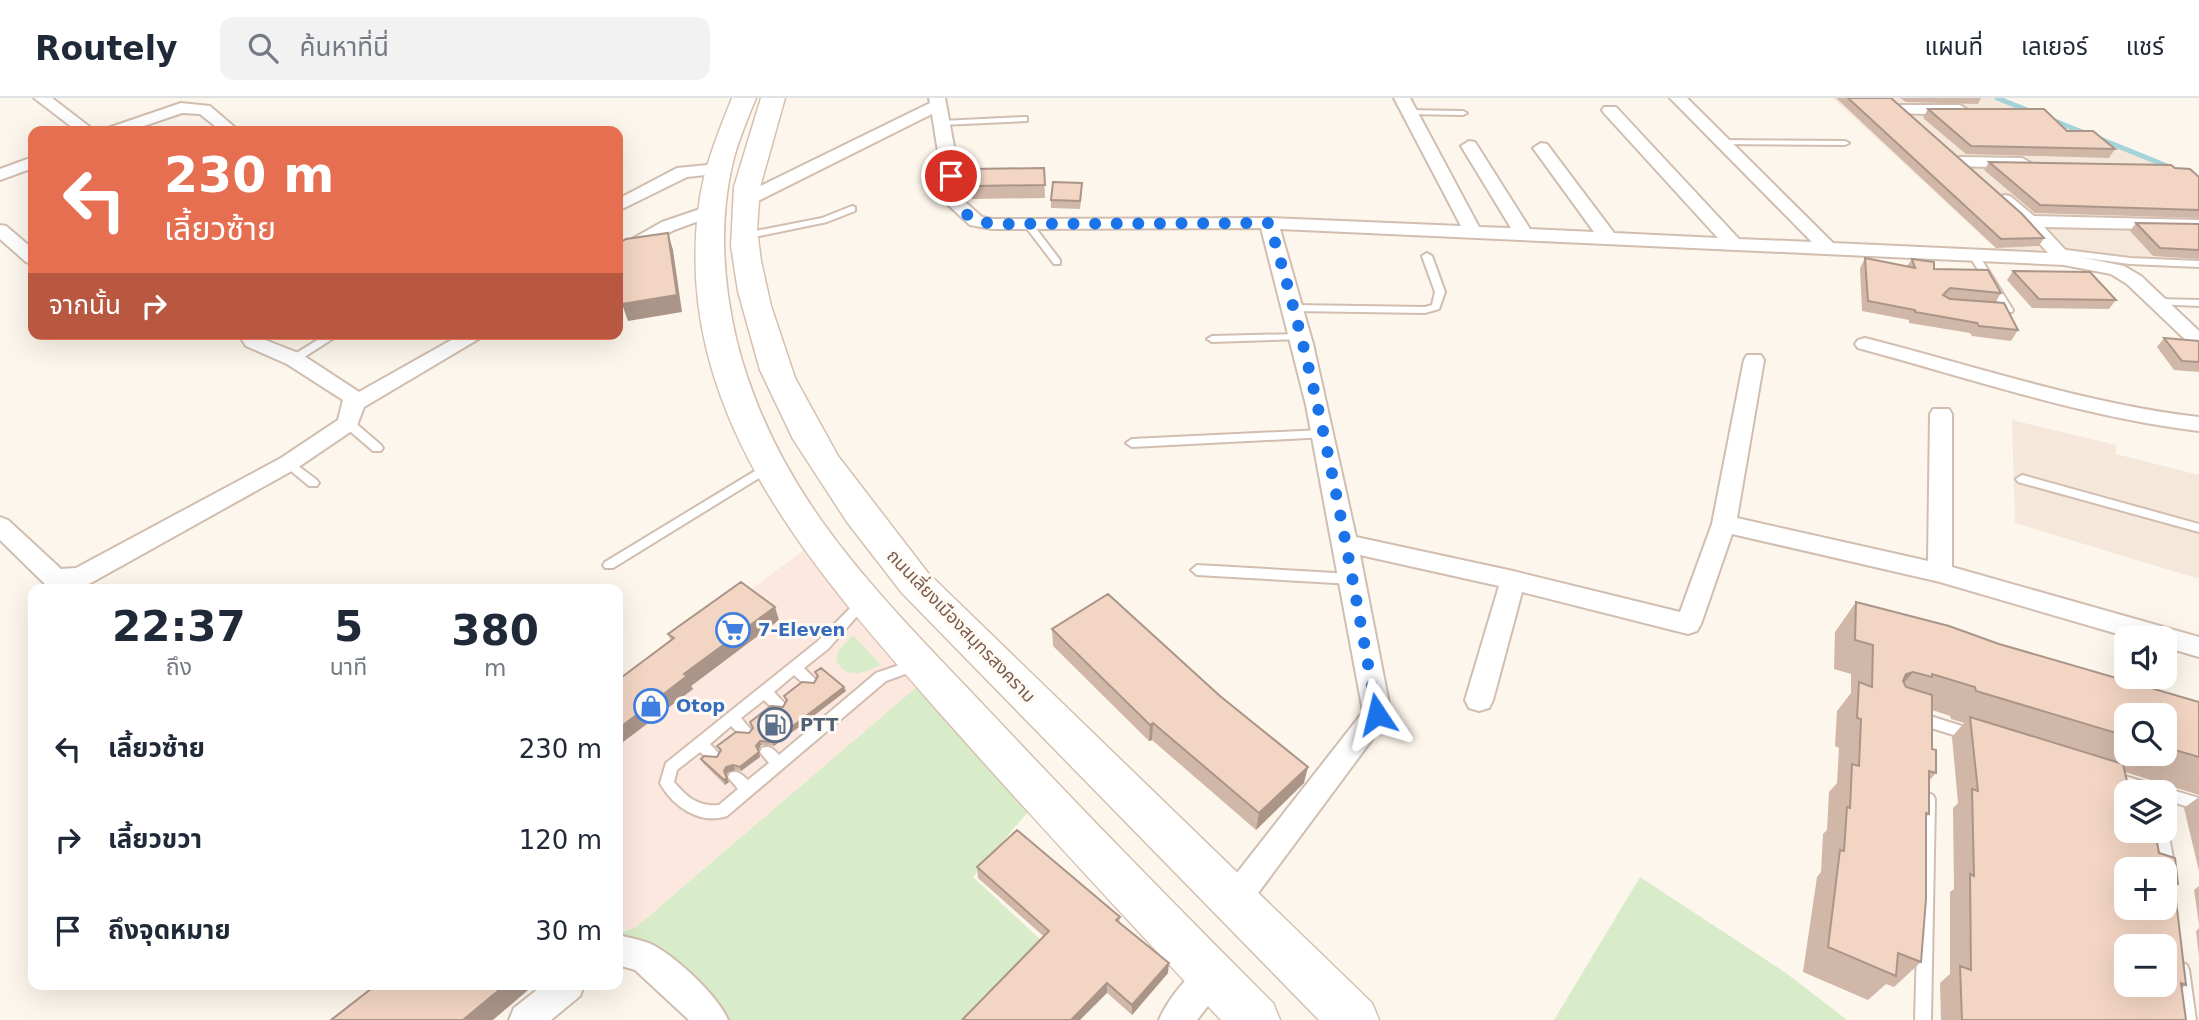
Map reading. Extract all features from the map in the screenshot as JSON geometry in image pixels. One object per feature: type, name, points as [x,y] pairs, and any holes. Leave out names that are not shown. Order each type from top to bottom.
[{"type":"main road","name":"ถนนเลี่ยงเมืองสมุทรสงคราม","points":[[767,103],[718,169],[734,216],[755,301],[782,384],[829,471],[868,526],[915,583],[1354,1020]]},
{"type":"main road","name":"ถนนเลี่ยงเมืองสมุทรสงคราม","points":[[767,103],[734,216],[713,308],[737,393],[768,467],[809,531],[864,600],[1255,1020]]},
{"type":"street","points":[[47,101],[69,98]]},
{"type":"street","points":[[1678,98],[1828,248]]},
{"type":"street","points":[[47,101],[80,126]]},
{"type":"street","points":[[1894,104],[1977,110]]},
{"type":"street","points":[[1894,104],[1921,127]]},
{"type":"street","points":[[1406,105],[1473,232]]},
{"type":"street","points":[[129,126],[181,108],[204,109],[225,126]]},
{"type":"street","points":[[623,252],[668,226],[734,216],[939,109],[955,203],[976,220],[992,224],[1269,223],[1732,243],[1975,257],[2061,256],[2117,270],[2134,280],[2199,342]]},
{"type":"street","points":[[1610,110],[1732,243]]},
{"type":"street","points":[[1469,146],[1524,234]]},
{"type":"street","points":[[1541,148],[1608,238]]},
{"type":"street","points":[[2042,164],[1956,158],[2029,221],[2061,256]]},
{"type":"street","points":[[0,175],[28,164]]},
{"type":"street","points":[[623,203],[683,172],[718,169]]},
{"type":"street","points":[[2029,221],[2199,225]]},
{"type":"street","points":[[1233,902],[1377,714],[1322,434],[1294,308],[1269,223]]},
{"type":"street","points":[[0,230],[28,254]]},
{"type":"street","points":[[252,340],[294,359],[351,397],[351,413]]},
{"type":"street","points":[[0,526],[56,579],[79,577],[289,463],[340,430],[351,413],[467,340]]},
{"type":"street","points":[[1865,344],[2130,413],[2199,424]]},
{"type":"street","points":[[1345,543],[1513,580],[1688,624],[1724,524],[1754,360]]},
{"type":"street","points":[[1940,573],[1941,414]]},
{"type":"street","points":[[1724,524],[1940,573],[2199,647]]},
{"type":"street","points":[[1479,700],[1513,580]]},
{"type":"street","points":[[623,951],[644,957],[682,989],[711,1020]]},
{"type":"street","points":[[1176,1020],[1212,976]]},
{"type":"street","points":[[526,1020],[562,990]]},
{"type":"lane","points":[[1406,105],[1463,113]]},
{"type":"lane","points":[[939,109],[1024,119]]},
{"type":"lane","points":[[1721,142],[1845,143]]},
{"type":"lane","points":[[734,216],[824,220],[852,209]]},
{"type":"lane","points":[[1028,223],[1057,261]]},
{"type":"lane","points":[[1294,308],[1425,310],[1436,307],[1440,292],[1427,256]]},
{"type":"lane","points":[[2061,256],[2199,264]]},
{"type":"lane","points":[[1975,257],[2008,310],[1982,308]]},
{"type":"lane","points":[[2157,302],[2199,303]]},
{"type":"lane","points":[[1212,339],[1299,337]]},
{"type":"lane","points":[[294,359],[325,340]]},
{"type":"lane","points":[[351,413],[377,448]]},
{"type":"lane","points":[[1132,443],[1322,434]]},
{"type":"lane","points":[[289,463],[313,483]]},
{"type":"lane","points":[[609,565],[768,467]]},
{"type":"lane","points":[[2022,479],[2199,528]]},
{"type":"lane","points":[[1197,570],[1352,579]]},
{"type":"lane","points":[[864,600],[823,646],[671,767],[667,783],[683,803],[707,814],[722,811],[778,763],[806,729],[838,705],[881,677],[920,663]]},
{"type":"lane","points":[[796,669],[810,681]]},
{"type":"lane","points":[[765,692],[779,705]]},
{"type":"lane","points":[[1899,713],[1930,729],[1983,738]]},
{"type":"lane","points":[[732,718],[745,731]]},
{"type":"lane","points":[[700,744],[713,755]]},
{"type":"lane","points":[[767,752],[778,763]]},
{"type":"lane","points":[[2103,775],[2119,780]]},
{"type":"lane","points":[[1923,1020],[1929,776]]},
{"type":"lane","points":[[735,777],[748,789]]},
{"type":"lane","points":[[2177,798],[2199,804]]},
{"type":"lane","points":[[2179,953],[2188,1020]]},
{"type":"shaded area","points":[[1833,98],[1997,98],[2199,178],[2199,264],[2080,263],[2005,257]]},
{"type":"shaded area","points":[[2012,420],[2116,445],[2116,454],[2199,475],[2199,579],[2015,523]]},
{"type":"shaded area","points":[[812,544],[919,685],[635,928],[623,930],[623,684]]},
{"type":"green space","points":[[853,635],[881,665],[856,673],[850,673],[840,667],[836,660],[839,650]]},
{"type":"green space","points":[[919,685],[1032,807],[973,877],[1042,941],[967,1020],[719,1020],[623,945],[623,931],[635,928]]},
{"type":"green space","points":[[1640,877],[1786,973],[1847,1020],[1554,1020]]},
{"type":"building","points":[[1848,98],[1891,98],[2022,214],[2044,238],[2001,239]]},
{"type":"building","points":[[1928,109],[2044,109],[2067,131],[2093,131],[2115,149],[1971,146]]},
{"type":"building","points":[[1989,162],[2171,165],[2175,168],[2190,169],[2199,177],[2199,210],[2040,205]]},
{"type":"building","points":[[1044,168],[1045,185],[971,186],[972,169]]},
{"type":"building","points":[[1053,182],[1082,183],[1080,201],[1051,200]]},
{"type":"building","points":[[2136,223],[2199,224],[2199,250],[2160,248]]},
{"type":"building","points":[[668,233],[677,295],[623,304],[623,241]]},
{"type":"building","points":[[1865,258],[1915,268],[1912,259],[1934,262],[1934,269],[1988,270],[2001,293],[1950,288],[1943,295],[1950,299],[2004,303],[2018,330],[1979,326],[1977,323],[1868,301]]},
{"type":"building","points":[[2013,271],[2090,272],[2116,300],[2039,299]]},
{"type":"building","points":[[2164,338],[2199,341],[2199,362],[2182,361]]},
{"type":"building","points":[[741,582],[775,607],[684,674],[687,676],[623,725],[623,676],[674,638],[668,634]]},
{"type":"building","points":[[1108,594],[1220,696],[1308,767],[1259,813],[1153,723],[1150,725],[1052,629]]},
{"type":"building","points":[[1856,602],[1949,626],[1999,644],[2114,677],[2114,689],[2154,689],[2199,702],[2199,757],[2177,751],[2177,703],[2114,703],[2114,732],[1976,691],[1975,687],[1932,674],[1932,677],[1913,672],[1906,674],[1903,681],[1906,687],[1932,695],[1932,749],[1936,750],[1936,773],[1929,771],[1926,899],[1921,962],[1898,953],[1896,976],[1828,947],[1840,850],[1844,851],[1847,807],[1850,808],[1852,764],[1859,766],[1859,682],[1872,687],[1873,645],[1855,640]]},
{"type":"building","points":[[821,668],[844,687],[772,742],[760,741],[756,746],[759,752],[740,767],[726,767],[724,771],[727,778],[724,780],[701,759],[704,756],[717,757],[721,750],[717,746],[736,732],[749,733],[753,728],[750,722],[771,706],[783,707],[787,700],[784,696],[802,682],[814,683],[818,676],[815,672]]},
{"type":"building","points":[[1970,717],[2114,761],[2114,766],[2123,766],[2127,780],[2114,780],[2114,843],[2157,843],[2159,853],[2172,857],[2114,857],[2114,920],[2177,920],[2177,908],[2186,985],[2181,983],[2186,1020],[1962,1020],[1960,966],[1971,970],[1970,874],[1974,876],[1972,789],[1978,791]]},
{"type":"building","points":[[1017,830],[1120,917],[1116,920],[1169,963],[1132,1005],[1107,983],[1071,1020],[962,1020],[1049,931],[977,867]]},
{"type":"building","points":[[370,990],[499,990],[463,1020],[331,1020]]},
{"type":"waterway","points":[[1997,98],[2032,112]]},
{"type":"waterway","points":[[2050,119],[2087,134]]},
{"type":"waterway","points":[[2098,138],[2172,168]]},
{"type":"place","name":"7-Eleven","points":[[733,630]]},
{"type":"place","name":"Otop","points":[[651,706]]},
{"type":"place","name":"PTT","points":[[775,725]]},
{"type":"route","points":[[951,176],[955,203],[976,220],[992,224],[1269,223],[1288,284],[1315,403],[1377,714]]}]
